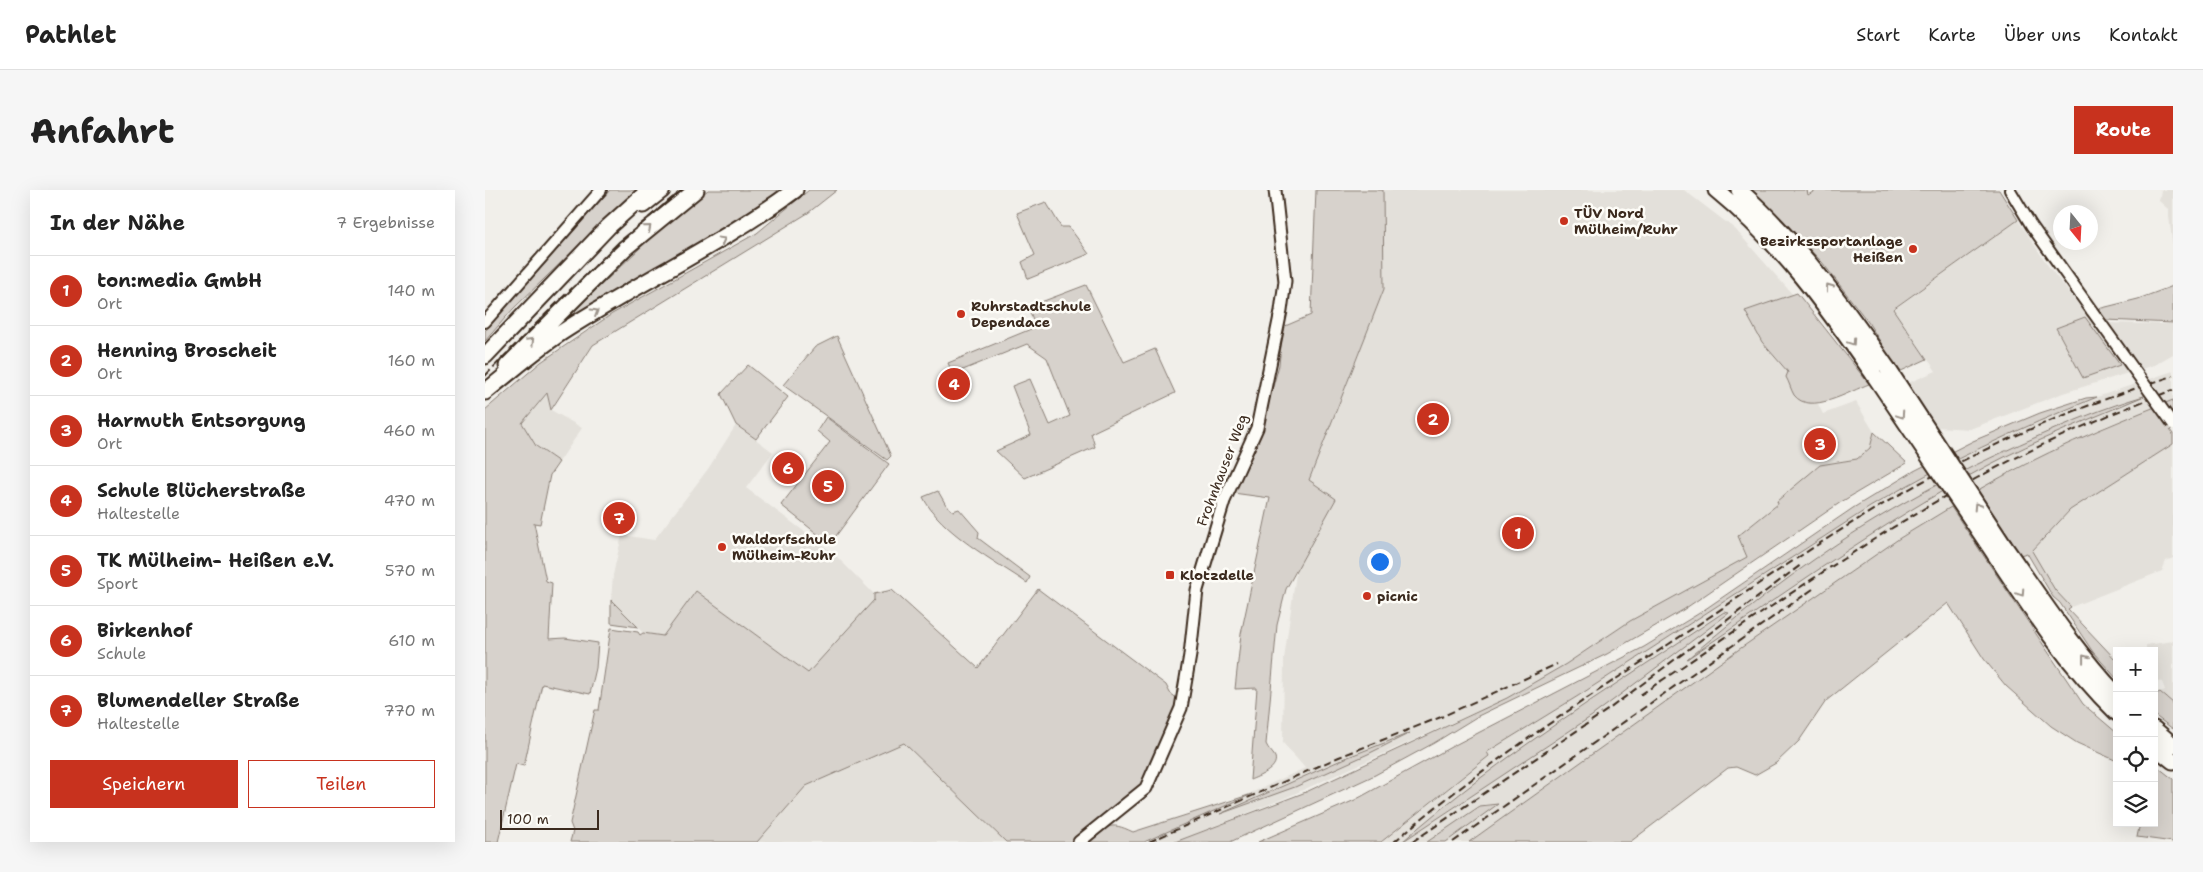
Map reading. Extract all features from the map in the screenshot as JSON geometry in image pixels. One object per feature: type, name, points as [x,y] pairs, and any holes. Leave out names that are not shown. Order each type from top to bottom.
[{"type":"highway","points":[[485,356],[607,228],[649,190]]},
{"type":"highway","points":[[561,277],[662,190]]},
{"type":"highway","points":[[485,390],[598,273],[653,224],[696,190]]},
{"type":"highway","points":[[485,390],[564,330],[628,291],[730,235],[795,190]]},
{"type":"highway","points":[[1717,190],[1755,224],[1787,257],[1881,372]]},
{"type":"highway","points":[[1739,190],[1776,226],[1819,274],[1881,372],[1999,550],[2055,642],[2085,680],[2113,708]]},
{"type":"highway","points":[[1999,550],[2095,671],[2114,692]]},
{"type":"highway","points":[[2158,732],[2173,745]]},
{"type":"highway","points":[[2158,749],[2173,761]]},
{"type":"main road","name":"Frohnhauser Weg","points":[[1079,842],[1146,788],[1181,708],[1190,655],[1197,590],[1224,501],[1257,428],[1281,311],[1285,281],[1275,190]]},
{"type":"street","points":[[485,322],[601,190]]},
{"type":"street","points":[[2010,190],[2031,224],[2173,424]]},
{"type":"shaded area","points":[[610,190],[636,190],[513,309],[485,341],[485,331]]},
{"type":"shaded area","points":[[708,190],[787,190],[537,346],[659,230]]},
{"type":"shaded area","points":[[809,190],[837,190],[808,213],[593,345],[551,410],[547,393],[522,423],[536,446],[559,462],[550,475],[540,524],[534,523],[546,581],[552,583],[549,639],[565,638],[598,643],[596,668],[590,694],[542,684],[524,766],[516,764],[498,842],[485,842],[485,410],[541,362],[612,314],[757,233]]},
{"type":"shaded area","points":[[1316,190],[1383,190],[1384,289],[1309,480],[1336,499],[1286,589],[1277,625],[1266,744],[1275,757],[1275,761],[1271,769],[1250,780],[1257,688],[1235,689],[1241,634],[1270,498],[1233,493],[1261,430],[1279,365],[1283,327],[1311,315]]},
{"type":"shaded area","points":[[1383,190],[1684,190],[1735,229],[1793,295],[1745,311],[1762,342],[1788,372],[1795,395],[1803,402],[1818,404],[1823,414],[1856,402],[1874,432],[1870,448],[1857,459],[1820,465],[1778,504],[1738,536],[1748,557],[1630,621],[1566,664],[1507,698],[1285,798],[1175,842],[1144,842],[1305,768],[1283,743],[1284,659],[1309,481],[1384,289]]},
{"type":"shaded area","name":"Bezirkssportanlage Heißen","points":[[1751,190],[1807,190],[1808,195],[1816,190],[1999,190],[2018,220],[1893,309],[1927,359],[1899,372],[1868,322],[1822,262]]},
{"type":"shaded area","points":[[2161,190],[2173,190],[2173,247],[2168,209],[2159,201]]},
{"type":"shaded area","points":[[1046,202],[1061,227],[1069,227],[1089,254],[1028,279],[1022,262],[1035,255],[1017,213]]},
{"type":"shaded area","points":[[2018,220],[2049,267],[2093,323],[2173,324],[2173,354],[2154,365],[2063,393],[1970,429],[1936,427],[1908,383],[1936,371],[1893,310]]},
{"type":"shaded area","points":[[1086,285],[1124,362],[1155,349],[1175,393],[1091,433],[1095,447],[1025,478],[996,451],[1031,435],[1012,386],[1030,379],[1050,425],[1070,416],[1047,358],[1027,344],[953,374],[948,363],[1036,327],[1028,307]]},
{"type":"shaded area","points":[[2173,286],[2173,323],[2106,320],[2098,309],[2138,299]]},
{"type":"shaded area","points":[[1797,293],[1869,384],[1820,403],[1801,401],[1794,395],[1786,377],[1788,372],[1762,342],[1745,311]]},
{"type":"shaded area","points":[[2085,317],[2120,365],[2083,378],[2056,328]]},
{"type":"shaded area","points":[[837,336],[891,456],[887,460],[783,385],[815,347]]},
{"type":"shaded area","points":[[748,365],[788,397],[756,439],[736,425],[721,394]]},
{"type":"shaded area","points":[[2173,371],[2173,400],[2109,425],[2017,468],[1900,538],[1469,842],[1382,842],[1489,756],[1486,752],[1578,696],[1916,479],[2018,429],[2097,397]]},
{"type":"shaded area","points":[[547,393],[551,410],[582,428],[559,462],[536,446],[522,423]]},
{"type":"shaded area","points":[[2144,396],[2026,447],[1948,488],[1872,534],[1687,659],[1796,572],[1838,543],[1892,510],[1948,479],[2034,438],[2088,415]]},
{"type":"shaded area","points":[[2097,397],[1981,448],[1925,476],[1870,507],[1578,696],[1487,752],[1489,756],[1381,842],[1258,842],[1355,800],[1451,747],[1644,647],[1698,614],[1853,508],[1914,471],[1973,441],[2040,413],[2086,398]]},
{"type":"shaded area","points":[[2173,400],[2173,428],[2170,430],[2173,434],[2173,444],[2070,510],[2032,551],[2055,590],[2071,607],[2068,609],[2113,657],[2113,674],[2093,652],[2060,603],[2053,597],[2027,553],[2020,555],[1978,490],[2025,464]]},
{"type":"shaded area","points":[[826,417],[889,464],[830,544],[781,505],[830,442],[817,431]]},
{"type":"shaded area","name":"Waldorfschule Mülheim-Ruhr","points":[[736,425],[773,452],[746,488],[833,553],[874,594],[875,600],[808,673],[696,591],[663,636],[643,633],[611,600],[613,575],[622,535],[654,540],[708,469]]},
{"type":"shaded area","points":[[1874,432],[1907,463],[1841,502],[1683,610],[1607,654],[1478,716],[1434,743],[1375,775],[1230,842],[1175,842],[1306,792],[1507,698],[1566,664],[1630,621],[1747,557],[1738,536],[1778,504],[1777,501],[1820,465],[1857,459],[1870,448]]},
{"type":"shaded area","points":[[2173,444],[2173,558],[2166,561],[2162,571],[2071,607],[2055,590],[2032,551],[2070,510]]},
{"type":"shaded area","points":[[938,491],[946,505],[953,511],[959,509],[979,532],[978,538],[1030,577],[1027,583],[969,545],[942,522],[923,497]]},
{"type":"shaded area","points":[[1951,507],[2083,704],[2113,730],[2113,759],[2077,743],[2051,726],[2006,686],[1984,659],[1948,603],[1826,701],[1799,741],[1776,763],[1755,775],[1736,767],[1728,768],[1630,842],[1469,842],[1738,650],[1900,538]]},
{"type":"shaded area","points":[[1038,589],[1166,685],[1170,693],[1178,699],[1147,777],[1136,793],[1078,842],[1006,842],[904,743],[806,786],[757,842],[570,842],[573,831],[570,823],[595,710],[599,710],[611,628],[638,632],[640,635],[643,633],[663,636],[696,591],[808,673],[874,600],[874,594],[892,590],[978,668]]},
{"type":"shaded area","points":[[611,600],[638,627],[611,623]]},
{"type":"shaded area","points":[[1724,612],[1729,613],[1592,716],[1402,842],[1479,779],[1519,750]]},
{"type":"shaded area","points":[[2173,641],[2173,703],[2160,692],[2165,690],[2162,682],[2158,682],[2158,647],[2146,647],[2146,645]]},
{"type":"shaded area","points":[[2160,692],[2173,703],[2173,729],[2158,718],[2158,693]]},
{"type":"shaded area","points":[[1410,733],[1295,787],[1220,814],[1348,757]]},
{"type":"shaded area","points":[[904,743],[1006,842],[757,842],[806,786]]},
{"type":"shaded area","points":[[2158,767],[2173,779],[2173,842],[2137,837],[2139,827],[2158,827]]},
{"type":"shaded area","points":[[1252,794],[1144,842],[1087,842],[1109,827],[1118,826],[1133,832]]},
{"type":"shaded area","points":[[1498,804],[1446,842],[1427,842],[1480,806]]},
{"type":"railway","points":[[485,376],[606,256],[682,190]]},
{"type":"railway","points":[[1394,842],[1460,788],[1529,738],[1793,561],[1888,501],[2012,437],[2108,398],[2173,376]]},
{"type":"railway","points":[[1640,695],[1848,556],[1933,503],[2025,453],[2173,390]]},
{"type":"railway","points":[[1412,842],[1609,709],[1802,564]]},
{"type":"railway","points":[[1453,842],[1813,589]]},
{"type":"railway","points":[[1149,842],[1339,757],[1441,717],[1557,664]]},
{"type":"place","name":"TÜV Nord Mülheim/Ruhr","points":[[1564,221]]},
{"type":"place","name":"Bezirkssportanlage Heißen","points":[[1913,249]]},
{"type":"place","name":"Ruhrstadtschule Dependace","points":[[961,314]]},
{"type":"place","name":"Schule Blücherstraße","points":[[954,384]]},
{"type":"place","name":"Henning Broscheit","points":[[1433,419]]},
{"type":"place","name":"Harmuth Entsorgung","points":[[1820,444]]},
{"type":"place","name":"Birkenhof","points":[[788,468]]},
{"type":"place","name":"TK Mülheim- Heißen e.V.","points":[[828,486]]},
{"type":"place","name":"Blumendeller Straße","points":[[619,518]]},
{"type":"place","name":"ton:media GmbH","points":[[1518,533]]},
{"type":"place","name":"Waldorfschule Mülheim-Ruhr","points":[[722,547]]},
{"type":"place","name":"Klotzdelle","points":[[1170,575]]},
{"type":"place","name":"picnic","points":[[1367,596]]}]
